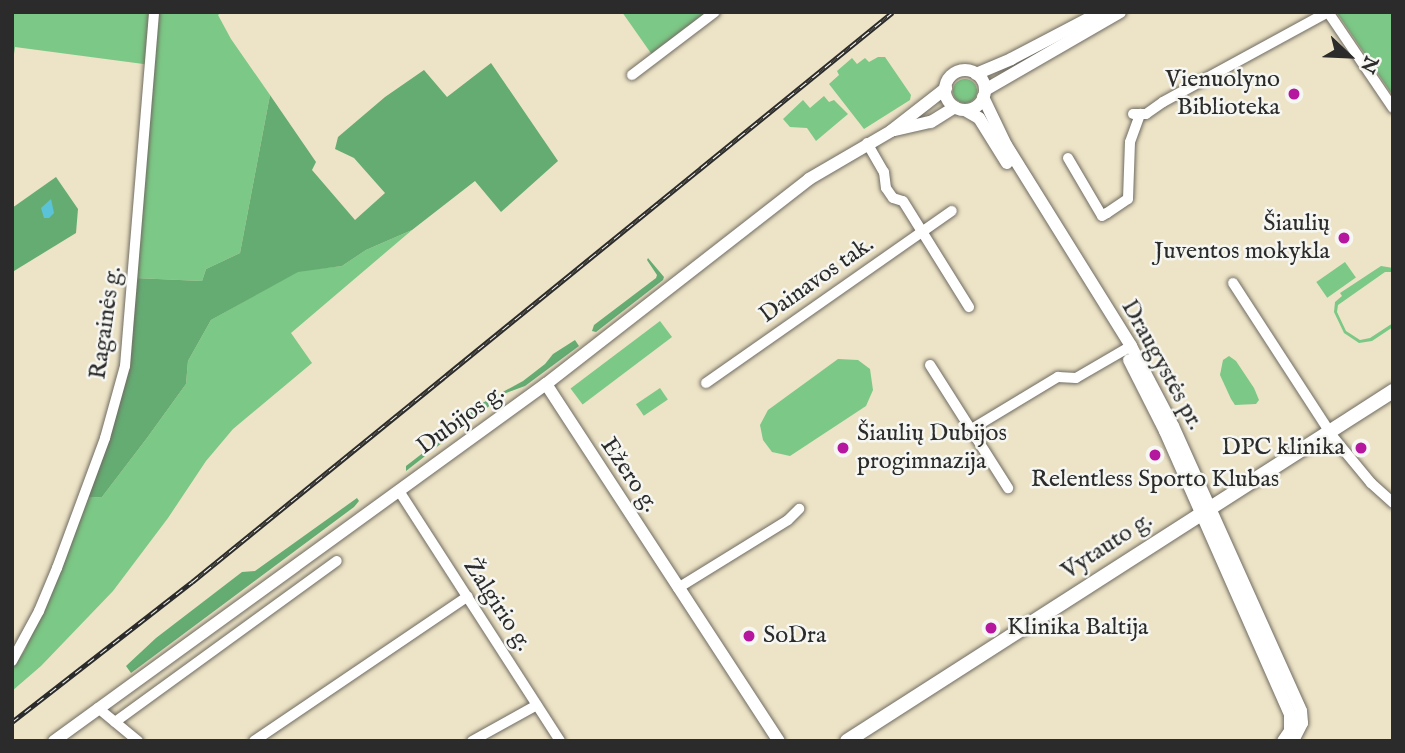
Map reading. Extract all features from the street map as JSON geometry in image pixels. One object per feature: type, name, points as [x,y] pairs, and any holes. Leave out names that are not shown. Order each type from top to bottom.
[{"type":"highway","name":"Vytauto g.","points":[[847,741],[1393,391]]},
{"type":"main road","points":[[1101,12],[976,74],[968,71],[955,73],[946,88],[947,97],[960,108],[976,106],[984,94],[1120,12]]},
{"type":"main road","points":[[976,74],[984,94]]},
{"type":"main road","name":"Dubijos g.","points":[[54,741],[546,384],[793,190],[891,131],[946,88]]},
{"type":"main road","name":"Draugystės pr.","points":[[984,94],[1006,145],[1127,348],[1206,510],[1301,711],[1302,723],[1293,741]]},
{"type":"main road","name":"Draugystės pr.","points":[[960,108],[979,118],[1127,348]]},
{"type":"main road","name":"Dubijos g.","points":[[891,131],[931,122],[960,108]]},
{"type":"main road","name":"Ežero g.","points":[[546,384],[779,741]]},
{"type":"main road","name":"Draugystės pr.","points":[[1206,510],[1290,715],[1290,731],[1283,741]]},
{"type":"main road","name":"Ežero g.","points":[[758,706],[790,741]]},
{"type":"street","name":"Ragainės g.","points":[[12,661],[39,611],[57,568],[105,438],[125,366],[154,12]]},
{"type":"street","points":[[632,75],[715,12]]},
{"type":"street","points":[[1068,158],[1102,216],[1128,199],[1130,142],[1137,114],[1146,114],[1163,102],[1328,12],[1393,108]]},
{"type":"street","points":[[867,143],[884,172],[886,188],[893,198],[903,201],[969,307]]},
{"type":"street","name":"Dainavos tak.","points":[[706,383],[952,211]]},
{"type":"street","points":[[1233,283],[1329,430],[1371,483],[1393,503]]},
{"type":"street","points":[[970,430],[1058,377],[1076,377],[1127,348]]},
{"type":"street","points":[[930,365],[1008,488]]},
{"type":"street","name":"Žalgirio g.","points":[[399,491],[560,741]]},
{"type":"street","points":[[678,588],[788,520],[799,509]]},
{"type":"street","points":[[115,722],[337,561]]},
{"type":"street","points":[[254,741],[468,596]]},
{"type":"street","points":[[472,741],[537,705]]},
{"type":"street","points":[[98,709],[138,741]]},
{"type":"green space","points":[[12,12],[222,12],[218,15],[231,39],[270,95],[240,253],[206,269],[202,281],[135,278],[151,65],[15,47],[12,69]]},
{"type":"green space","points":[[622,12],[715,12],[655,59]]},
{"type":"green space","points":[[1393,12],[1393,96],[1337,13]]},
{"type":"green space","points":[[885,57],[911,95],[910,100],[864,129],[829,84],[839,75],[837,71],[852,58],[857,64],[865,58],[869,62]]},
{"type":"green space","points":[[491,63],[558,161],[501,212],[475,181],[412,230],[366,250],[342,266],[298,272],[211,320],[188,361],[186,384],[102,497],[83,498],[125,366],[135,278],[202,281],[206,269],[240,253],[270,95],[316,162],[312,170],[355,220],[385,193],[354,158],[335,149],[338,137],[385,97],[424,70],[447,97]]},
{"type":"green space","points":[[965,79],[974,82],[977,91],[974,100],[965,103],[956,100],[953,91],[956,82]]},
{"type":"green space","points":[[824,96],[829,102],[834,100],[848,114],[816,141],[807,128],[790,127],[783,119],[803,100],[810,108]]},
{"type":"green space","points":[[56,177],[78,209],[76,233],[14,271],[12,208]]},
{"type":"green space","points":[[412,230],[291,333],[312,363],[233,429],[206,461],[168,518],[113,591],[41,666],[12,691],[12,669],[25,650],[83,498],[102,497],[186,384],[188,361],[211,320],[298,271],[342,266],[366,250]]},
{"type":"green space","points":[[648,258],[664,277],[663,280],[596,332],[592,331],[594,325],[656,278]]},
{"type":"green space","points":[[1345,262],[1356,278],[1327,298],[1316,282]]},
{"type":"green space","points":[[1381,266],[1393,268],[1393,272],[1385,272],[1338,305],[1337,312],[1346,331],[1360,340],[1370,338],[1393,323],[1393,327],[1372,341],[1359,343],[1344,333],[1334,312],[1335,302],[1342,296],[1340,293]]},
{"type":"green space","points":[[660,321],[672,337],[583,404],[571,388]]},
{"type":"green space","points":[[575,340],[579,346],[525,386],[506,393],[406,471],[406,466],[450,432],[477,406],[523,381],[553,354]]},
{"type":"green space","points":[[1229,356],[1236,361],[1254,388],[1259,400],[1256,404],[1235,405],[1231,399],[1220,375],[1223,360]]},
{"type":"green space","points":[[838,359],[858,360],[870,369],[873,390],[866,406],[790,456],[772,452],[763,440],[760,425],[768,410]]},
{"type":"green space","points":[[660,388],[668,400],[644,416],[636,404]]},
{"type":"green space","points":[[357,498],[359,501],[354,507],[131,673],[126,666],[156,638],[242,572],[255,571]]},
{"type":"water","points":[[51,199],[54,213],[49,218],[44,218],[41,208]]},
{"type":"railway","points":[[12,722],[192,582],[893,12]]},
{"type":"place","name":"Vienuolyno Biblioteka","points":[[1294,94]]},
{"type":"place","name":"Šiaulių Juventos mokykla","points":[[1344,238]]},
{"type":"place","name":"Šiaulių Dubijos progimnazija","points":[[843,448]]},
{"type":"place","name":"DPC klinika","points":[[1361,448]]},
{"type":"place","name":"Relentless Sporto Klubas","points":[[1155,455]]},
{"type":"place","name":"Klinika Baltija","points":[[991,628]]},
{"type":"place","name":"SoDra","points":[[749,636]]}]
